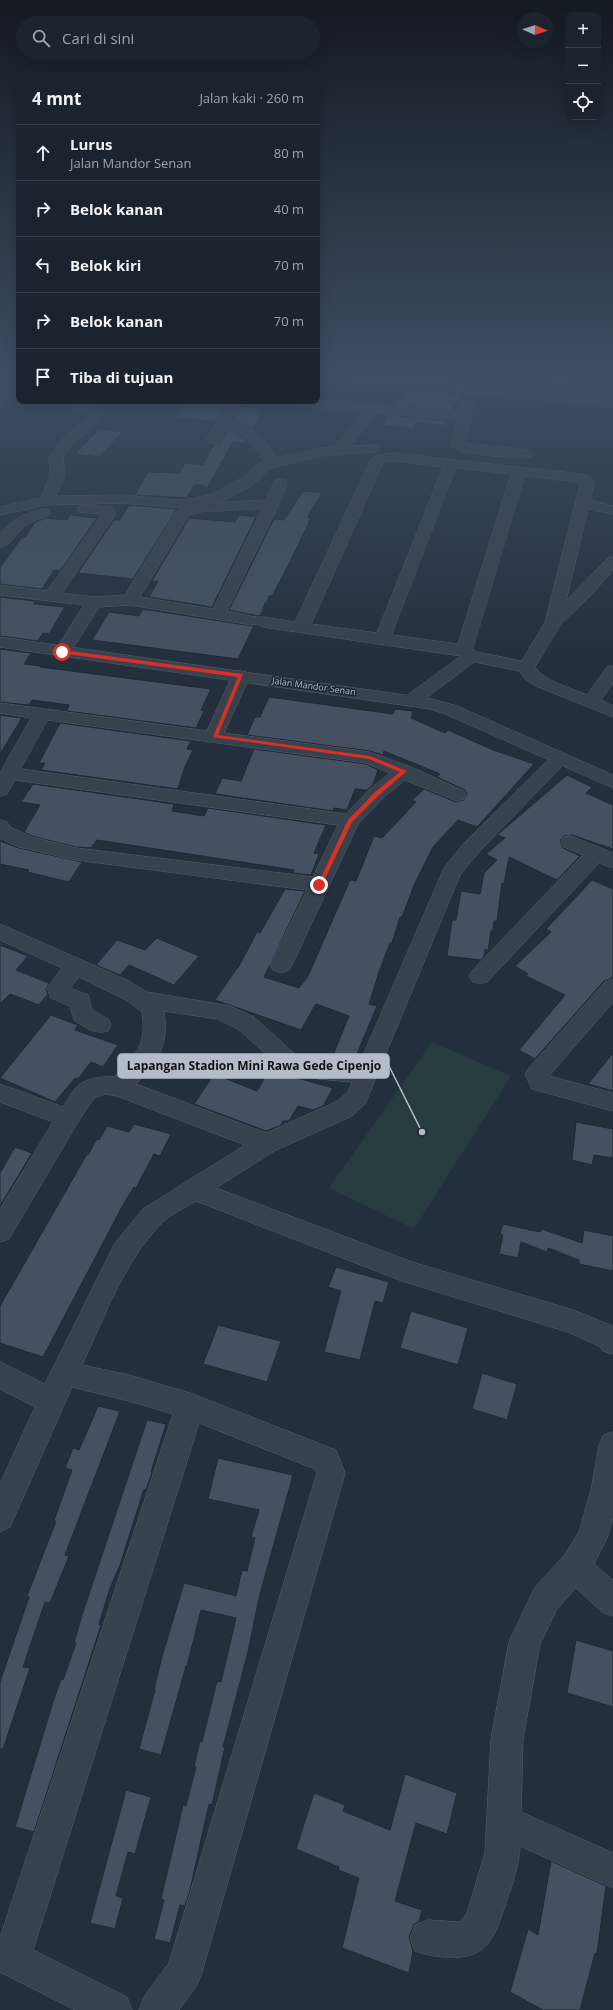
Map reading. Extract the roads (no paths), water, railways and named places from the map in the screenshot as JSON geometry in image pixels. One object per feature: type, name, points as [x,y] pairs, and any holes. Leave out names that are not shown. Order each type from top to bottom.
[{"type":"street","points":[[46,501],[58,480],[59,472]]},
{"type":"street","points":[[0,511],[46,501],[123,499],[177,504],[190,503],[216,498],[253,478],[258,472]]},
{"type":"street","points":[[301,627],[373,472]]},
{"type":"street","points":[[383,638],[448,472]]},
{"type":"street","points":[[412,700],[468,653],[519,472]]},
{"type":"street","points":[[526,472],[580,478],[586,480],[587,484],[553,622],[527,668]]},
{"type":"street","points":[[218,614],[272,504],[280,483]]},
{"type":"street","points":[[582,503],[613,510]]},
{"type":"street","points":[[130,600],[161,551],[183,512],[199,508],[272,504]]},
{"type":"street","points":[[0,543],[19,521],[30,516],[70,510],[107,510],[109,514],[52,596]]},
{"type":"street","points":[[553,622],[585,592],[613,561]]},
{"type":"street","points":[[0,590],[94,602],[130,600],[257,621],[383,638],[468,653],[527,668]]},
{"type":"street","points":[[62,652],[94,602]]},
{"type":"street","name":"Jalan Mandor Senan","points":[[0,642],[62,652],[412,700],[441,706],[613,782]]},
{"type":"street","points":[[527,668],[530,675],[542,682],[613,712]]},
{"type":"street","points":[[590,703],[613,672]]},
{"type":"street","points":[[214,736],[241,676]]},
{"type":"street","points":[[0,708],[370,758],[404,771],[457,795]]},
{"type":"street","points":[[0,790],[42,714]]},
{"type":"street","points":[[0,1517],[50,1401],[124,1251],[152,1216],[192,1189],[267,1143],[344,1109],[357,1098],[451,873],[472,847],[558,759]]},
{"type":"street","points":[[281,965],[350,821],[377,793],[404,771]]},
{"type":"street","points":[[9,773],[350,821]]},
{"type":"street","points":[[0,826],[2,831],[26,842],[76,854],[319,885]]},
{"type":"street","points":[[480,976],[605,857],[572,842]]},
{"type":"street","points":[[0,931],[121,987],[141,999],[153,1009],[157,1028],[151,1053],[119,1087]]},
{"type":"street","points":[[76,966],[60,985],[59,992],[80,1001],[82,1014],[100,1025]]},
{"type":"street","points":[[613,988],[537,1074],[540,1083],[613,1102]]},
{"type":"street","points":[[141,999],[222,1012],[246,1023],[287,1060],[319,1070],[366,1074]]},
{"type":"street","points":[[0,1231],[68,1118],[86,1092],[93,1088],[106,1085],[119,1087],[267,1143]]},
{"type":"street","points":[[0,1093],[68,1118]]},
{"type":"street","points":[[192,1189],[412,1273],[572,1322],[611,1338],[613,1342]]},
{"type":"street","points":[[64,1373],[129,1388],[190,1406],[326,1460],[331,1473],[184,1972],[157,2010]]},
{"type":"street","points":[[0,1375],[50,1401]]},
{"type":"street","points":[[114,2010],[6,1956],[190,1406]]},
{"type":"street","points":[[428,1938],[456,1940],[470,1938],[481,1924],[492,1892],[502,1854],[507,1739],[525,1642],[546,1598],[575,1567],[592,1538],[606,1490],[613,1446]]},
{"type":"street","points":[[575,1567],[613,1601]]},
{"type":"street","points":[[503,1824],[524,1830],[613,1871]]},
{"type":"place","name":"Lapangan Stadion Mini Rawa Gede Cipenjo","points":[[422,1132]]}]
